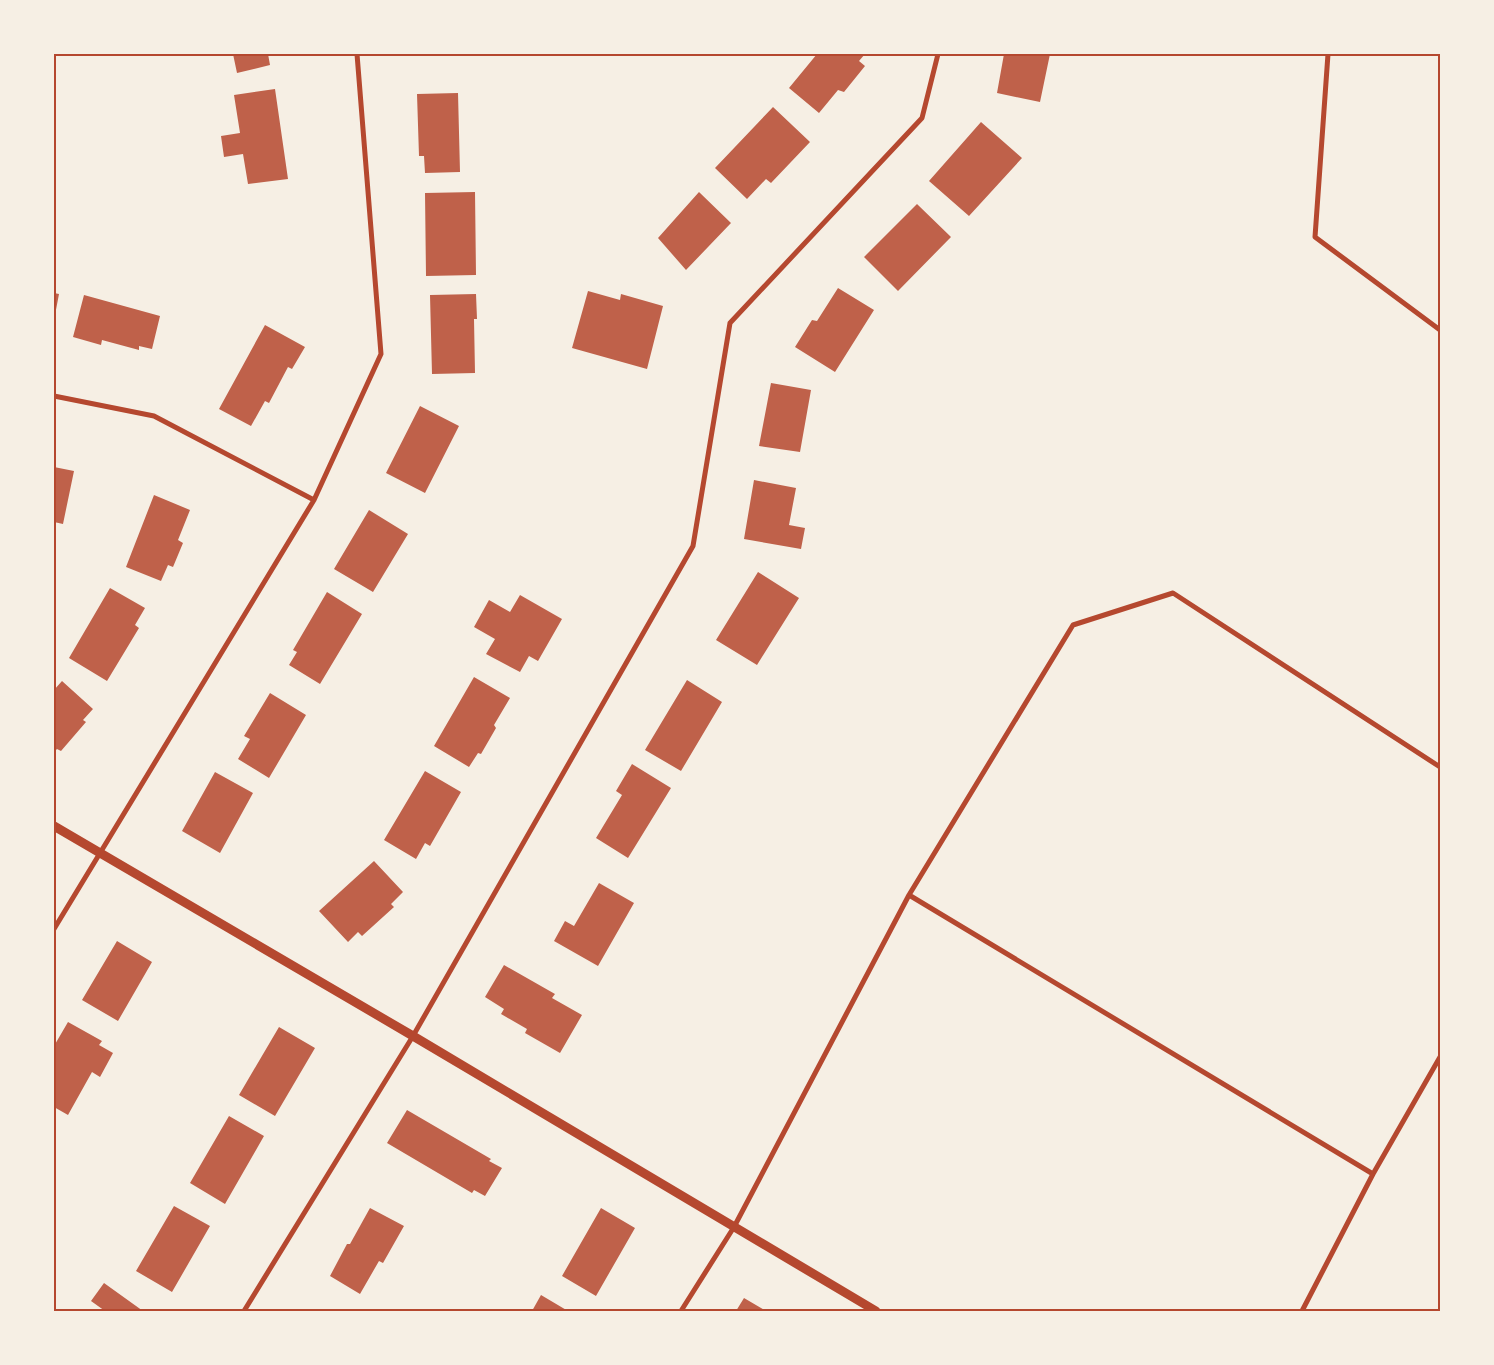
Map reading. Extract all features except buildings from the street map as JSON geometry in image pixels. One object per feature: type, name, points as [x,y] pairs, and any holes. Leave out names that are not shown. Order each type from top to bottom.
[{"type":"street","points":[[54,929],[314,500],[381,354],[358,54]]},
{"type":"street","points":[[244,1311],[413,1036],[693,546],[730,323],[922,118],[938,54]]},
{"type":"street","points":[[1328,54],[1315,237],[1440,330]]},
{"type":"street","points":[[54,396],[154,416],[314,500]]},
{"type":"street","points":[[681,1311],[734,1228],[909,896],[1072,624],[1173,593],[1440,767]]},
{"type":"street","points":[[54,826],[413,1036],[876,1311]]},
{"type":"street","points":[[909,896],[1373,1174]]},
{"type":"street","points":[[1302,1311],[1373,1174],[1440,1057]]}]
